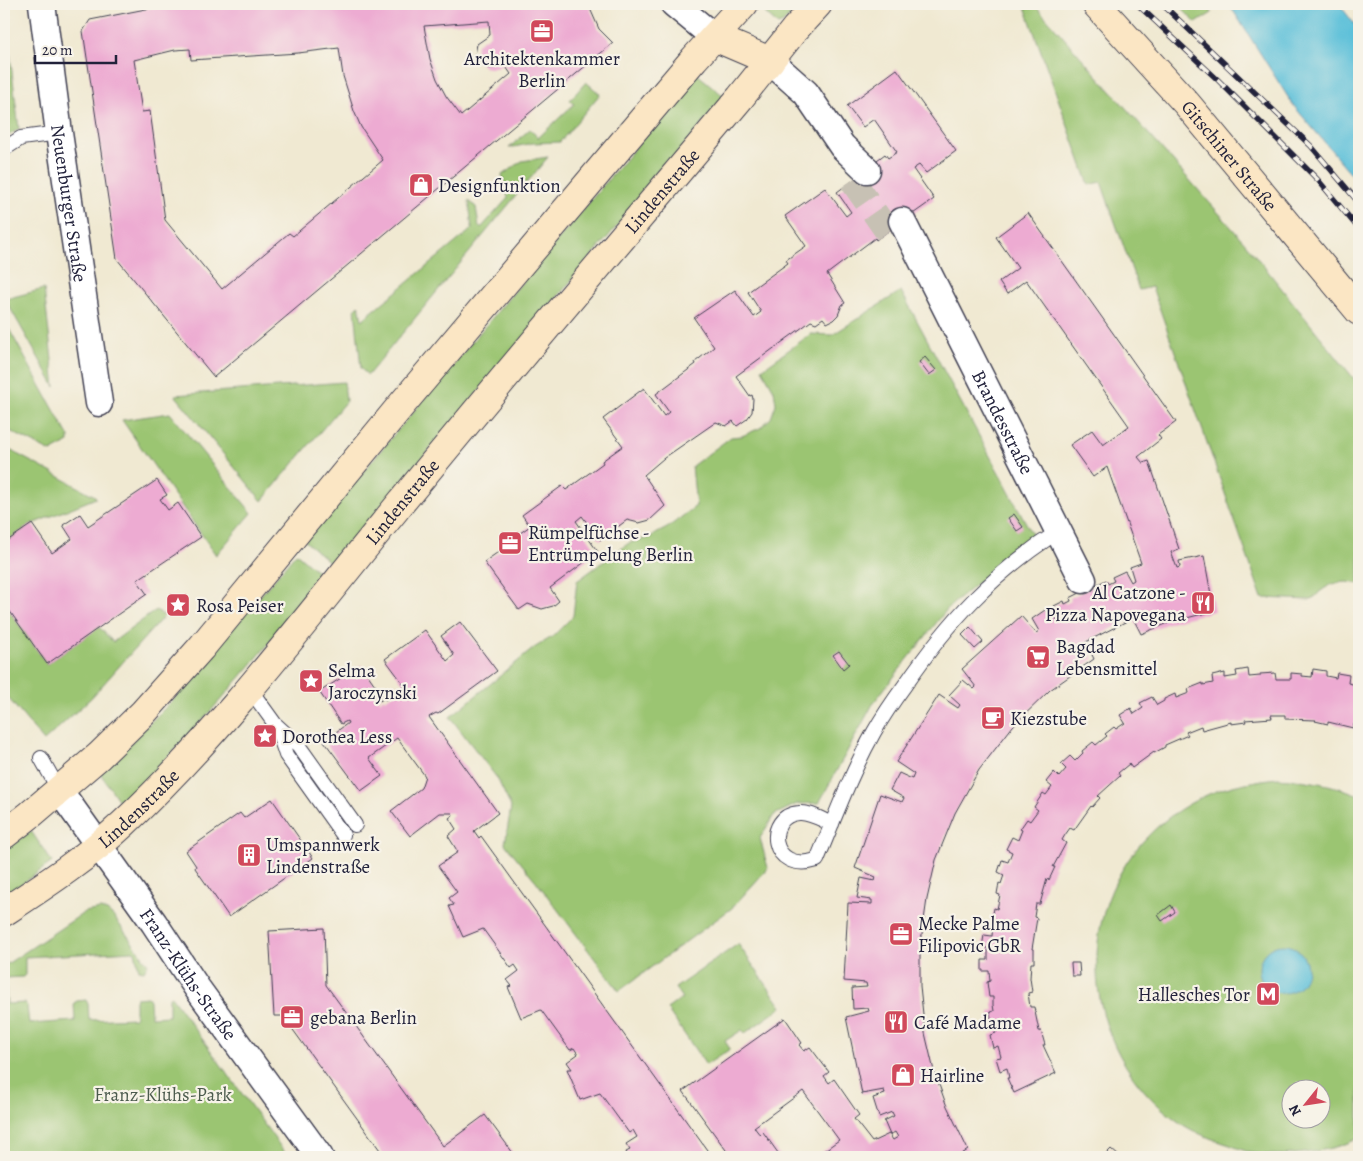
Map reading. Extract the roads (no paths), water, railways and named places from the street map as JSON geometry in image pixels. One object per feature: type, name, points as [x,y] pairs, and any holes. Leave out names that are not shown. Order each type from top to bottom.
[{"type":"main road","name":"Lindenstraße","points":[[4,912],[55,878],[97,845],[122,824],[189,758],[795,29],[818,4]]},
{"type":"main road","name":"Gitschiner Straße","points":[[1096,4],[1187,104],[1359,311]]},
{"type":"main road","points":[[4,835],[98,756],[143,713],[201,648],[416,388],[714,37],[736,7],[770,60]]},
{"type":"main road","points":[[714,37],[770,60]]},
{"type":"street","name":"Neuenburger Straße","points":[[42,4],[99,403]]},
{"type":"street","points":[[674,4],[714,37]]},
{"type":"street","points":[[770,60],[806,93],[859,175]]},
{"type":"street","name":"Brandesstraße","points":[[895,226],[924,265],[1083,580]]},
{"type":"street","name":"Franz-Klühs-Straße","points":[[59,790],[154,923],[196,988],[320,1157]]},
{"type":"lane","points":[[4,149],[21,138],[59,133]]},
{"type":"lane","points":[[832,824],[874,732],[923,658],[964,608],[1003,571],[1059,531]]},
{"type":"lane","points":[[249,688],[275,724],[298,745],[355,824]]},
{"type":"lane","points":[[275,724],[286,755],[343,835]]},
{"type":"lane","points":[[41,758],[59,790]]},
{"type":"water","points":[[1229,4],[1339,4],[1359,30],[1359,183],[1293,105]]},
{"type":"water","points":[[1278,945],[1288,945],[1300,952],[1307,964],[1307,974],[1300,986],[1288,993],[1278,993],[1270,989],[1263,982],[1259,974],[1259,964],[1263,956],[1270,949]]},
{"type":"tunnel","points":[[852,180],[888,232]]},
{"type":"railway","points":[[1137,4],[1218,80],[1318,180],[1359,229]]},
{"type":"railway","points":[[1162,4],[1311,146],[1359,203]]},
{"type":"place","name":"Architektenkammer Berlin","points":[[542,31]]},
{"type":"place","name":"Designfunktion","points":[[421,185]]},
{"type":"place","name":"Rümpelfüchse - Entrümpelung Berlin","points":[[510,543]]},
{"type":"place","name":"Al Catzone - Pizza Napovegana","points":[[1203,603]]},
{"type":"place","name":"Rosa Peiser","points":[[178,605]]},
{"type":"place","name":"Bagdad Lebensmittel","points":[[1038,657]]},
{"type":"place","name":"Selma Jaroczynski","points":[[311,681]]},
{"type":"place","name":"Kiezstube","points":[[993,718]]},
{"type":"place","name":"Dorothea Less","points":[[265,736]]},
{"type":"place","name":"Umspannwerk Lindenstraße","points":[[249,855]]},
{"type":"place","name":"Mecke Palme Filipovic GbR","points":[[901,934]]},
{"type":"place","name":"Hallesches Tor","points":[[1268,994]]},
{"type":"place","name":"gebana Berlin","points":[[292,1017]]},
{"type":"place","name":"Café Madame","points":[[896,1022]]},
{"type":"place","name":"Hairline","points":[[903,1075]]},
{"type":"park label","name":"Franz-Klühs-Park","points":[[163,1094]]}]
